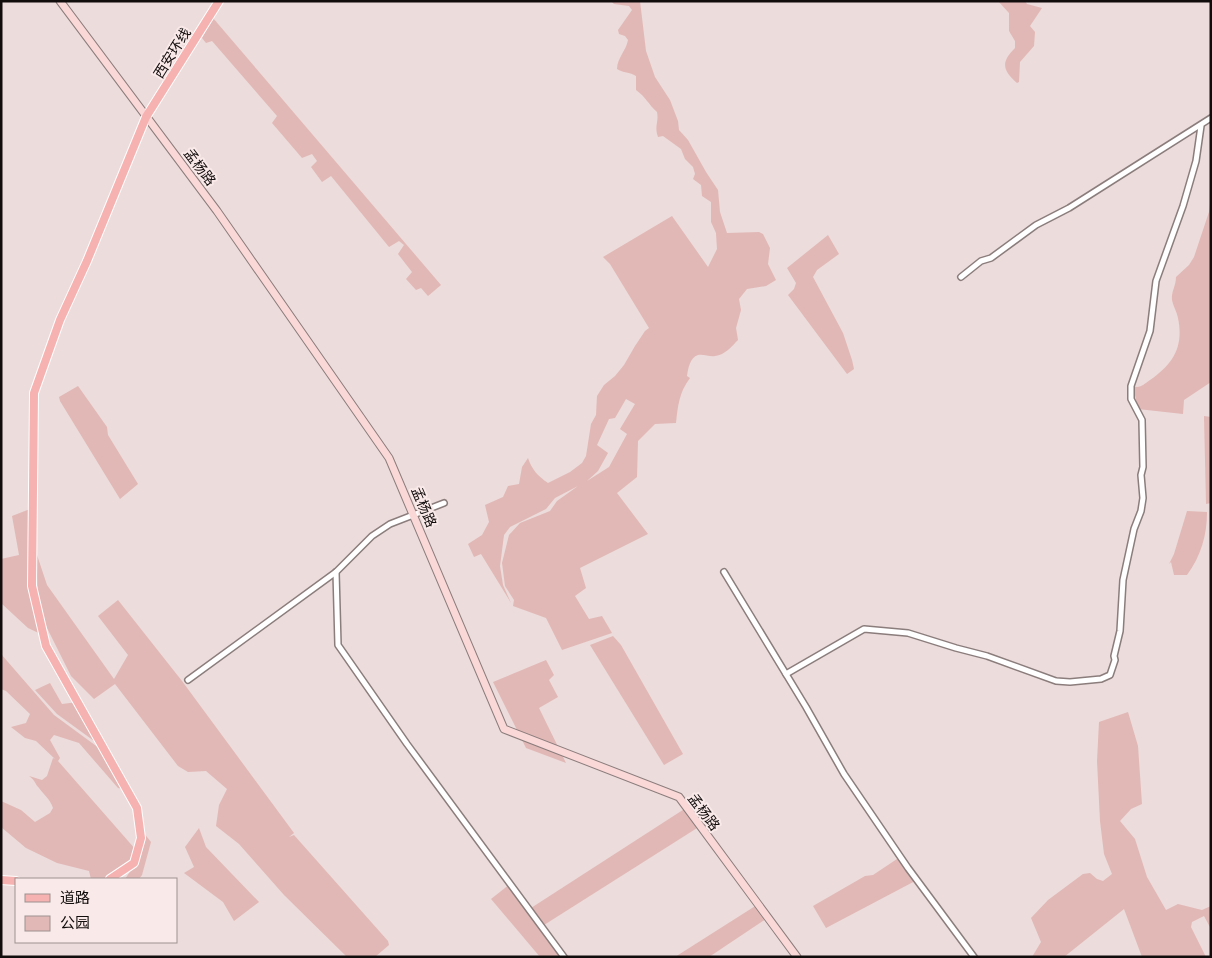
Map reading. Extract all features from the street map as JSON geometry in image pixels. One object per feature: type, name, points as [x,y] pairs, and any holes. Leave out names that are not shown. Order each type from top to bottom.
[{"type":"main road","name":"孟杨路","points":[[60,1],[217,211],[390,458],[504,729],[678,797],[797,957]]},
{"type":"main road","name":"西安环线","points":[[112,878],[134,863],[141,838],[137,808],[46,646],[32,586],[34,393],[60,320],[87,261],[146,117],[219,1]]},
{"type":"main road","points":[[1,880],[15,881]]},
{"type":"street","points":[[961,276],[981,261],[991,258],[1036,226],[1069,208],[1211,118]]},
{"type":"street","points":[[786,674],[864,629],[908,633],[988,656],[1056,681],[1070,682],[1102,679],[1110,675],[1115,660],[1114,656],[1120,631],[1123,580],[1143,498],[1141,475],[1143,467],[1142,420],[1132,399],[1131,386],[1150,331],[1156,281],[1183,206],[1196,161],[1201,126]]},
{"type":"street","points":[[188,680],[336,572],[372,536],[390,524],[444,503]]},
{"type":"street","points":[[336,572],[338,645],[407,744],[564,957]]},
{"type":"street","points":[[724,572],[844,774],[908,868],[974,957]]},
{"type":"green space","points":[[611,1],[640,1],[646,51],[655,77],[670,100],[678,121],[679,130],[688,140],[718,190],[720,212],[727,233],[759,232],[763,234],[770,248],[768,264],[776,280],[766,286],[747,289],[739,299],[741,310],[736,328],[738,340],[731,347],[719,355],[698,355],[691,361],[687,376],[690,378],[681,394],[676,423],[655,424],[638,441],[637,477],[617,493],[648,534],[580,568],[586,588],[575,596],[589,619],[602,616],[612,633],[562,650],[546,618],[513,606],[514,600],[505,586],[502,563],[509,535],[520,523],[550,511],[557,501],[578,486],[555,498],[546,509],[510,527],[504,535],[500,566],[503,585],[511,603],[481,554],[474,557],[468,544],[482,535],[489,522],[485,505],[503,497],[508,486],[519,484],[522,467],[528,458],[531,466],[548,483],[570,472],[582,463],[586,456],[591,424],[596,415],[597,396],[604,385],[624,365],[645,331],[649,328],[610,264],[603,257],[672,216],[708,267],[717,249],[716,233],[711,222],[711,202],[702,196],[701,185],[693,179],[695,174],[693,167],[685,159],[681,149],[663,136],[658,137],[656,130],[657,112],[636,90],[636,76],[617,69],[618,61],[628,40],[625,36],[619,34],[618,30],[632,10],[629,6],[614,4]],"holes":[[[626,399],[635,404],[620,429],[627,434],[609,467],[587,481],[598,471],[608,453],[597,445],[609,419],[615,418]]]},
{"type":"green space","points":[[998,1],[1025,1],[1027,4],[1042,8],[1030,26],[1035,32],[1034,46],[1020,62],[1019,82],[1017,83],[1008,74],[1005,66],[1007,58],[1015,48],[1015,41],[1009,31],[1009,13]]},
{"type":"green space","points":[[213,18],[441,285],[428,296],[421,288],[416,290],[406,279],[412,272],[398,254],[404,245],[399,241],[389,247],[331,176],[322,182],[311,167],[317,161],[312,154],[302,158],[272,123],[277,116],[212,41],[206,43],[202,38]]},
{"type":"green space","points":[[1211,197],[1211,382],[1184,400],[1183,414],[1138,409],[1133,386],[1142,386],[1165,368],[1171,361],[1178,346],[1179,328],[1172,297],[1176,277],[1189,265],[1194,257],[1209,212]]},
{"type":"green space","points":[[828,235],[839,254],[817,270],[813,277],[843,333],[854,369],[847,374],[788,295],[794,289],[796,283],[787,268]]},
{"type":"green space","points":[[78,386],[107,427],[108,435],[138,484],[120,499],[60,401],[59,397]]},
{"type":"green space","points":[[1204,416],[1211,417],[1211,503],[1206,504]]},
{"type":"green space","points":[[30,509],[31,592],[45,636],[28,628],[1,603],[1,559],[19,555],[12,516]]},
{"type":"green space","points":[[1187,511],[1207,512],[1206,529],[1199,553],[1187,575],[1174,575],[1171,562],[1169,564],[1174,554]]},
{"type":"green space","points":[[36,552],[47,585],[114,679],[128,655],[98,616],[118,600],[182,681],[294,833],[289,837],[294,835],[388,941],[389,945],[375,957],[347,957],[284,895],[239,844],[216,826],[219,805],[227,789],[206,771],[188,772],[178,766],[115,684],[94,699],[71,676],[45,624],[38,600]]},
{"type":"green space","points":[[613,636],[621,645],[683,754],[664,765],[590,645]]},
{"type":"green space","points":[[1,654],[54,715],[103,751],[123,789],[118,788],[79,743],[54,735],[50,740],[60,758],[58,761],[136,850],[120,875],[110,878],[91,878],[89,871],[57,863],[26,848],[1,827],[1,801],[21,810],[35,822],[50,813],[53,808],[50,802],[29,776],[42,780],[47,776],[53,758],[55,759],[36,741],[25,738],[11,727],[26,723],[30,714],[6,691],[1,689]]},
{"type":"green space","points":[[546,660],[554,675],[549,680],[558,697],[539,708],[566,763],[526,748],[493,682]]},
{"type":"green space","points":[[50,683],[62,704],[78,702],[101,746],[57,714],[35,690]]},
{"type":"green space","points":[[1128,712],[1138,746],[1142,804],[1131,809],[1120,821],[1135,839],[1147,877],[1166,910],[1178,904],[1202,910],[1211,906],[1211,929],[1204,916],[1192,922],[1191,927],[1206,957],[1142,957],[1124,909],[1064,957],[1032,957],[1041,942],[1031,918],[1048,900],[1083,874],[1090,873],[1103,881],[1112,874],[1104,854],[1100,821],[1097,761],[1099,722]]},
{"type":"green space","points":[[689,806],[696,811],[705,823],[544,925],[531,908]]},
{"type":"green space","points":[[199,828],[206,847],[259,902],[234,921],[223,902],[184,873],[194,867],[185,847]]},
{"type":"green space","points":[[143,832],[151,842],[142,875],[140,878],[126,878],[140,857]]},
{"type":"green space","points":[[900,857],[917,880],[826,928],[813,906],[865,876],[873,875]]},
{"type":"green space","points":[[510,884],[563,957],[540,957],[491,899]]},
{"type":"green space","points":[[760,903],[769,917],[709,957],[675,957]]}]
